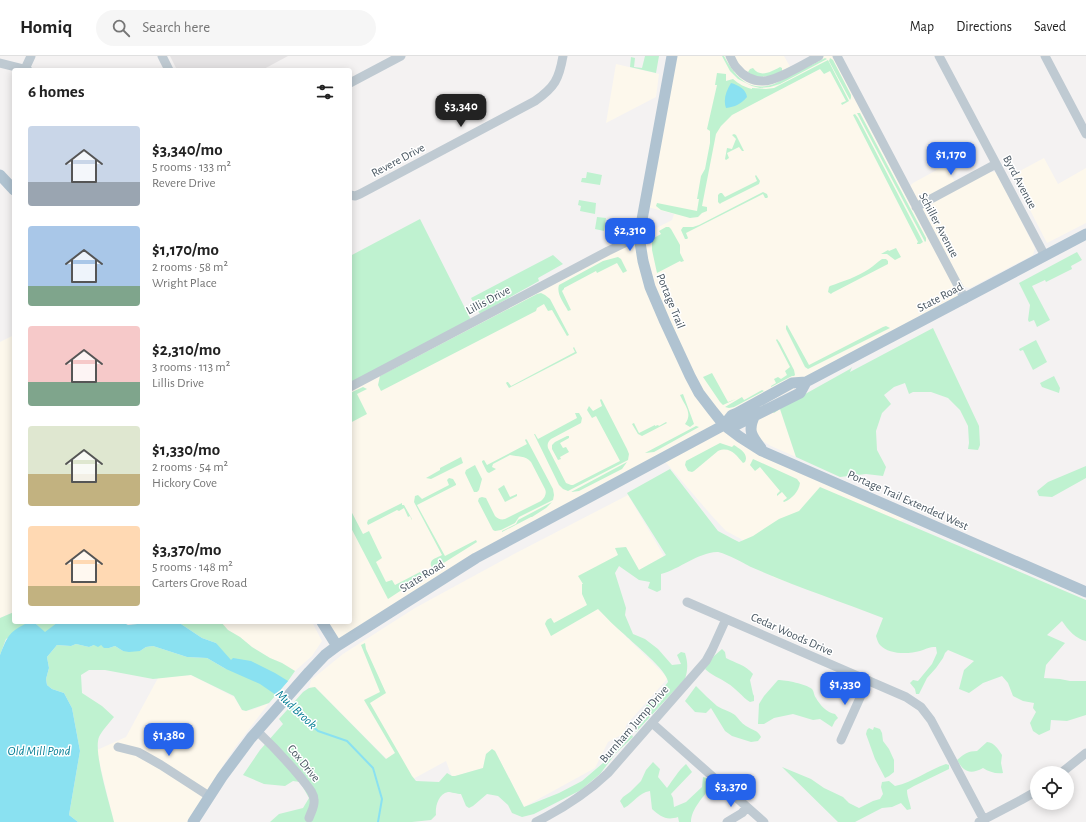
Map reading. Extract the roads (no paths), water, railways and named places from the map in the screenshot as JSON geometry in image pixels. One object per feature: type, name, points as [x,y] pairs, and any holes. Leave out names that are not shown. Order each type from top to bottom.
[{"type":"main road","name":"Portage Trail","points":[[672,56],[639,236],[647,276],[665,322],[694,384],[724,425]]},
{"type":"main road","points":[[0,174],[12,188]]},
{"type":"main road","name":"State Road","points":[[193,822],[234,760],[257,731],[325,654],[374,621],[476,558],[724,425],[732,415],[792,383],[806,382],[1086,234]]},
{"type":"main road","name":"State Road","points":[[724,425],[738,424],[800,393],[806,382]]},
{"type":"main road","points":[[755,415],[750,427],[753,437],[762,451]]},
{"type":"main road","name":"Portage Trail Extended West","points":[[724,425],[762,451],[1086,592]]},
{"type":"main road","points":[[323,624],[337,646]]},
{"type":"street","points":[[27,68],[31,56]]},
{"type":"street","points":[[162,56],[169,68]]},
{"type":"street","points":[[352,82],[401,56]]},
{"type":"street","name":"Revere Drive","points":[[352,195],[360,194],[539,98],[548,91],[556,80],[560,72],[563,56]]},
{"type":"street","points":[[730,56],[741,73],[752,79],[762,81],[773,79],[819,56]]},
{"type":"street","name":"Schiller Avenue","points":[[837,56],[965,299]]},
{"type":"street","name":"Byrd Avenue","points":[[939,56],[1045,256]]},
{"type":"street","points":[[1045,56],[1086,134]]},
{"type":"street","points":[[0,63],[22,68]]},
{"type":"street","points":[[916,207],[996,164]]},
{"type":"street","name":"Lillis Drive","points":[[352,386],[639,236]]},
{"type":"street","name":"Cedar Woods Drive","points":[[688,602],[868,680],[906,697],[917,704],[925,711],[936,728],[982,821]]},
{"type":"street","name":"Burnham Jump Drive","points":[[538,821],[569,803],[598,783],[608,773],[709,656],[726,619]]},
{"type":"street","points":[[842,740],[868,680]]},
{"type":"street","points":[[652,723],[764,822]]},
{"type":"street","name":"Cox Drive","points":[[257,731],[282,755],[311,792],[314,798],[314,806],[309,818]]},
{"type":"street","points":[[118,747],[138,752],[161,764],[209,796]]},
{"type":"street","points":[[1070,766],[1086,753]]},
{"type":"street","points":[[982,821],[1030,794]]},
{"type":"street","points":[[727,822],[739,815],[747,807]]},
{"type":"water","points":[[731,83],[739,86],[747,97],[738,105],[726,108],[726,96]]},
{"type":"water","name":"Old Mill Pond","points":[[26,624],[36,624],[45,632],[55,624],[181,624],[202,638],[216,643],[231,660],[233,658],[251,661],[288,681],[276,695],[260,684],[226,669],[207,658],[187,657],[153,646],[146,647],[140,651],[129,652],[123,651],[115,646],[104,648],[101,645],[98,647],[94,645],[89,647],[76,644],[71,646],[57,645],[47,657],[49,668],[46,679],[47,685],[52,689],[64,693],[72,708],[80,751],[69,815],[78,822],[0,822],[0,655],[7,638]]},
{"type":"waterway","name":"Mud Brook","points":[[286,702],[318,731],[347,741],[373,768],[382,799],[378,822]]}]
